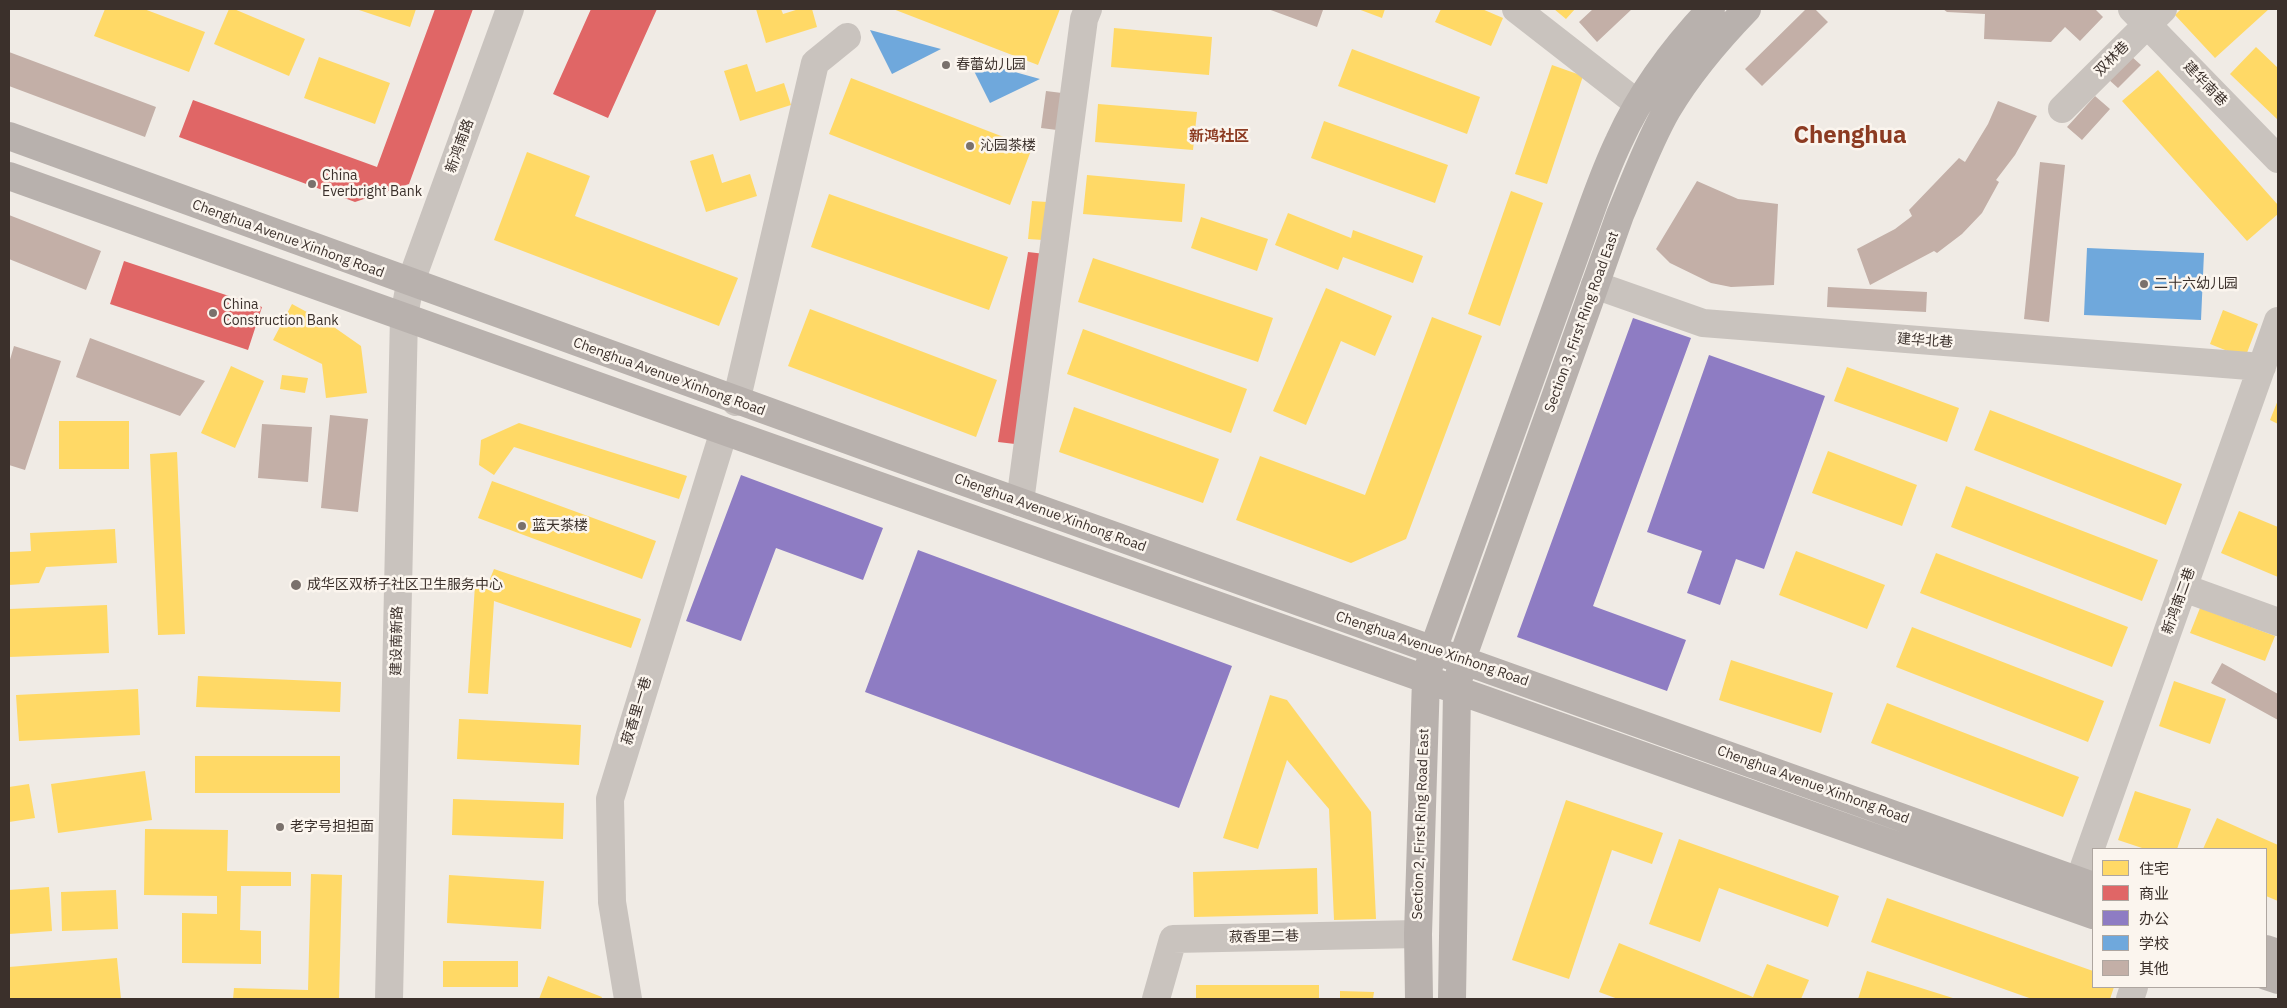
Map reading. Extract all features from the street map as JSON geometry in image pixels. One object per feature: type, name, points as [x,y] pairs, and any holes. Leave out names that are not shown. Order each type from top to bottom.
[{"type":"main road","points":[[1433,650],[1593,205],[1619,140],[1638,104],[1676,50],[1711,9]]},
{"type":"main road","name":"Section 3, First Ring Road East","points":[[1462,659],[1620,215],[1646,154],[1667,111],[1696,66],[1747,9]]},
{"type":"main road","name":"Chenghua Avenue Xinhong Road","points":[[9,136],[736,402],[1462,659],[2086,884]]},
{"type":"main road","name":"Chenghua Avenue Xinhong Road","points":[[9,176],[724,432],[2092,915]]},
{"type":"main road","name":"Section 2, First Ring Road East","points":[[1419,999],[1418,934],[1426,679],[1433,650]]},
{"type":"main road","points":[[1452,999],[1457,690],[1462,659]]},
{"type":"street","name":"新鸿南路","points":[[410,284],[510,9]]},
{"type":"street","points":[[1020,502],[1084,19],[1088,9]]},
{"type":"street","points":[[1516,9],[1638,104]]},
{"type":"street","name":"双林巷","points":[[2062,109],[2147,14]]},
{"type":"street","name":"建华南巷","points":[[2147,14],[2278,159]]},
{"type":"street","points":[[736,402],[815,63],[847,38]]},
{"type":"street","name":"建设南新路","points":[[389,999],[404,316],[410,284]]},
{"type":"street","name":"建华北巷","points":[[1595,285],[1702,324],[2262,367]]},
{"type":"street","name":"新鸿南二巷","points":[[2098,848],[2184,588],[2278,320]]},
{"type":"street","name":"菽香里一巷","points":[[628,999],[612,902],[610,799],[724,432]]},
{"type":"street","points":[[2184,588],[2278,622]]},
{"type":"street","name":"新鸿南二巷","points":[[2086,884],[2092,866]]},
{"type":"street","name":"菽香里二巷","points":[[1156,999],[1173,939],[1418,934]]},
{"type":"building: 住宅","points":[[105,9],[144,9],[205,32],[189,72],[94,36]]},
{"type":"building: 住宅","points":[[229,9],[234,9],[305,39],[289,76],[214,44]]},
{"type":"building: 住宅","points":[[356,9],[416,9],[410,27]]},
{"type":"building: 住宅","points":[[756,9],[781,9],[783,14],[799,9],[812,9],[817,27],[766,43]]},
{"type":"building: 住宅","points":[[893,9],[1060,9],[1038,65]]},
{"type":"building: 住宅","points":[[1358,9],[1385,9],[1382,18]]},
{"type":"building: 住宅","points":[[1441,9],[1482,9],[1503,18],[1491,46],[1435,22]]},
{"type":"building: 住宅","points":[[1554,9],[1575,9],[1566,19]]},
{"type":"building: 住宅","points":[[2181,9],[2269,9],[2215,58],[2175,15]]},
{"type":"building: 住宅","points":[[1114,28],[1212,37],[1209,75],[1111,67]]},
{"type":"building: 住宅","points":[[2256,47],[2278,68],[2278,120],[2230,74]]},
{"type":"building: 住宅","points":[[1352,49],[1480,97],[1467,134],[1338,86]]},
{"type":"building: 住宅","points":[[319,57],[390,83],[375,124],[304,98]]},
{"type":"building: 住宅","points":[[747,64],[756,92],[784,83],[791,105],[740,121],[724,71]]},
{"type":"building: 住宅","points":[[1552,65],[1583,76],[1547,184],[1515,174]]},
{"type":"building: 住宅","points":[[2158,70],[2278,205],[2278,214],[2247,241],[2122,101]]},
{"type":"building: 住宅","points":[[851,78],[1032,148],[1010,205],[829,134]]},
{"type":"building: 住宅","points":[[1098,104],[1197,112],[1193,150],[1095,142]]},
{"type":"building: 住宅","points":[[1324,121],[1448,165],[1435,203],[1311,158]]},
{"type":"building: 住宅","points":[[527,152],[590,176],[575,216],[738,278],[719,326],[494,240]]},
{"type":"building: 住宅","points":[[713,154],[722,183],[750,174],[757,196],[706,212],[690,161]]},
{"type":"building: 住宅","points":[[1087,175],[1185,184],[1182,222],[1083,214]]},
{"type":"building: 住宅","points":[[1511,191],[1543,203],[1500,326],[1468,314]]},
{"type":"building: 住宅","points":[[829,194],[1008,257],[989,310],[811,247]]},
{"type":"building: 住宅","points":[[1032,201],[1047,202],[1043,240],[1028,239]]},
{"type":"building: 住宅","points":[[1288,213],[1351,238],[1353,230],[1423,256],[1413,283],[1343,257],[1338,270],[1275,245]]},
{"type":"building: 住宅","points":[[1201,217],[1268,239],[1257,271],[1191,248]]},
{"type":"building: 住宅","points":[[1093,258],[1273,318],[1258,362],[1078,302]]},
{"type":"building: 住宅","points":[[1326,288],[1392,316],[1375,356],[1341,341],[1306,425],[1273,411]]},
{"type":"building: 住宅","points":[[292,304],[331,325],[361,346],[367,393],[326,398],[322,364],[273,340]]},
{"type":"building: 住宅","points":[[810,309],[997,380],[976,437],[788,366]]},
{"type":"building: 住宅","points":[[2223,310],[2258,324],[2245,358],[2210,344]]},
{"type":"building: 住宅","points":[[1432,317],[1482,336],[1406,539],[1351,563],[1236,520],[1260,456],[1365,495]]},
{"type":"building: 住宅","points":[[1083,329],[1247,389],[1231,433],[1067,374]]},
{"type":"building: 住宅","points":[[231,366],[264,381],[235,448],[201,433]]},
{"type":"building: 住宅","points":[[1847,367],[1959,408],[1947,442],[1834,401]]},
{"type":"building: 住宅","points":[[282,375],[308,378],[305,393],[280,389]]},
{"type":"building: 住宅","points":[[2278,400],[2278,424],[2270,420]]},
{"type":"building: 住宅","points":[[1074,407],[1219,459],[1203,503],[1059,452]]},
{"type":"building: 住宅","points":[[1990,410],[2182,484],[2166,525],[1974,450]]},
{"type":"building: 住宅","points":[[59,421],[129,421],[129,469],[59,469]]},
{"type":"building: 住宅","points":[[519,423],[687,476],[679,499],[514,447],[494,475],[479,465],[481,440]]},
{"type":"building: 住宅","points":[[1828,451],[1917,485],[1902,526],[1812,493]]},
{"type":"building: 住宅","points":[[177,452],[185,634],[158,635],[150,454]]},
{"type":"building: 住宅","points":[[492,481],[656,541],[642,579],[478,518]]},
{"type":"building: 住宅","points":[[1966,486],[2158,560],[2142,601],[1951,527]]},
{"type":"building: 住宅","points":[[2239,511],[2278,527],[2278,577],[2221,553]]},
{"type":"building: 住宅","points":[[115,529],[117,563],[46,567],[39,583],[9,585],[9,552],[31,551],[30,533]]},
{"type":"building: 住宅","points":[[1796,551],[1885,585],[1867,629],[1779,595]]},
{"type":"building: 住宅","points":[[1936,553],[2128,627],[2112,667],[1920,593]]},
{"type":"building: 住宅","points":[[494,569],[641,619],[631,648],[494,601],[488,694],[468,693],[475,585],[487,586]]},
{"type":"building: 住宅","points":[[107,605],[109,653],[9,657],[9,609]]},
{"type":"building: 住宅","points":[[2200,608],[2275,636],[2265,661],[2190,633]]},
{"type":"building: 住宅","points":[[1912,627],[2104,701],[2088,742],[1896,667]]},
{"type":"building: 住宅","points":[[1731,660],[1833,693],[1821,733],[1719,700]]},
{"type":"building: 住宅","points":[[198,676],[341,682],[340,712],[196,707]]},
{"type":"building: 住宅","points":[[2174,681],[2226,699],[2210,744],[2159,726]]},
{"type":"building: 住宅","points":[[138,689],[140,735],[19,741],[16,695]]},
{"type":"building: 住宅","points":[[1270,695],[1287,700],[1371,812],[1376,919],[1334,920],[1329,809],[1287,760],[1258,849],[1223,838]]},
{"type":"building: 住宅","points":[[1887,703],[2079,777],[2063,817],[1871,743]]},
{"type":"building: 住宅","points":[[459,719],[581,725],[579,765],[457,759]]},
{"type":"building: 住宅","points":[[195,756],[340,756],[340,793],[195,793]]},
{"type":"building: 住宅","points":[[145,771],[152,820],[58,833],[51,784]]},
{"type":"building: 住宅","points":[[29,784],[35,818],[9,822],[9,787]]},
{"type":"building: 住宅","points":[[2135,791],[2191,809],[2177,848],[2142,848],[2118,840]]},
{"type":"building: 住宅","points":[[453,799],[564,803],[563,839],[452,835]]},
{"type":"building: 住宅","points":[[1566,800],[1663,833],[1652,864],[1612,850],[1569,979],[1512,960]]},
{"type":"building: 住宅","points":[[2217,818],[2278,845],[2278,901],[2267,896],[2267,848],[2203,848]]},
{"type":"building: 住宅","points":[[145,829],[228,830],[227,871],[291,872],[291,886],[241,886],[240,930],[261,931],[261,964],[182,963],[182,913],[217,914],[217,896],[144,895]]},
{"type":"building: 住宅","points":[[1679,839],[1839,896],[1828,927],[1719,888],[1700,942],[1649,924]]},
{"type":"building: 住宅","points":[[1317,868],[1318,914],[1194,917],[1193,872]]},
{"type":"building: 住宅","points":[[311,874],[342,875],[339,999],[233,999],[234,988],[308,990]]},
{"type":"building: 住宅","points":[[449,875],[544,881],[541,929],[447,923]]},
{"type":"building: 住宅","points":[[49,887],[52,931],[9,934],[9,890]]},
{"type":"building: 住宅","points":[[116,890],[118,929],[62,931],[61,892]]},
{"type":"building: 住宅","points":[[1887,898],[2092,971],[2092,988],[2114,988],[2110,999],[2032,999],[1871,942]]},
{"type":"building: 住宅","points":[[1619,943],[1753,997],[1767,964],[1809,980],[1801,999],[1618,999],[1599,992]]},
{"type":"building: 住宅","points":[[117,958],[121,999],[9,999],[9,967]]},
{"type":"building: 住宅","points":[[443,961],[518,961],[518,987],[443,987]]},
{"type":"building: 住宅","points":[[1867,971],[1956,999],[1858,999]]},
{"type":"building: 住宅","points":[[548,976],[602,997],[601,999],[539,999]]},
{"type":"building: 住宅","points":[[1196,985],[1319,985],[1319,999],[1196,999]]},
{"type":"building: 住宅","points":[[1340,991],[1374,992],[1373,999],[1340,999]]},
{"type":"building: 商业","points":[[435,9],[473,9],[409,184],[355,202],[179,137],[193,100],[377,167]]},
{"type":"building: 商业","points":[[591,9],[657,9],[608,118],[553,94]]},
{"type":"building: 商业","points":[[1028,252],[1045,254],[1015,444],[998,442]]},
{"type":"building: 商业","points":[[124,261],[262,307],[248,350],[110,304]]},
{"type":"building: 办公","points":[[1633,318],[1691,338],[1593,606],[1686,640],[1667,691],[1517,637]]},
{"type":"building: 办公","points":[[1709,355],[1825,396],[1764,569],[1736,559],[1720,605],[1687,593],[1702,551],[1647,532]]},
{"type":"building: 办公","points":[[741,475],[883,528],[863,580],[776,548],[741,641],[686,621]]},
{"type":"building: 办公","points":[[918,550],[1232,666],[1179,808],[865,692]]},
{"type":"building: 学校","points":[[870,30],[941,49],[892,74]]},
{"type":"building: 学校","points":[[968,59],[1040,79],[990,103]]},
{"type":"building: 学校","name":"二十六幼儿园","points":[[2087,248],[2204,253],[2201,320],[2084,315]]},
{"type":"building: 其他","points":[[1268,9],[1320,9],[1323,10],[1317,27]]},
{"type":"building: 其他","points":[[1593,9],[1632,9],[1597,42],[1579,22]]},
{"type":"building: 其他","points":[[1806,9],[1815,9],[1828,22],[1762,86],[1745,69]]},
{"type":"building: 其他","points":[[1943,9],[2095,9],[2103,17],[2080,41],[2065,27],[2051,42],[1984,39],[1985,14],[1947,12]]},
{"type":"building: 其他","points":[[9,52],[156,107],[145,137],[9,86]]},
{"type":"building: 其他","points":[[2131,56],[2141,65],[2118,88],[2108,79]]},
{"type":"building: 其他","points":[[1046,91],[1062,93],[1057,130],[1041,128]]},
{"type":"building: 其他","points":[[2095,96],[2110,109],[2082,140],[2067,127]]},
{"type":"building: 其他","points":[[1998,101],[2037,116],[2015,155],[1996,180],[1999,182],[1982,213],[1962,234],[1937,253],[1934,251],[1870,285],[1857,249],[1895,229],[1912,216],[1909,210],[1959,158],[1965,162],[1988,124]]},
{"type":"building: 其他","points":[[2040,162],[2065,165],[2049,322],[2024,319]]},
{"type":"building: 其他","points":[[1697,181],[1738,199],[1778,204],[1774,285],[1731,287],[1711,283],[1670,263],[1656,249]]},
{"type":"building: 其他","points":[[9,215],[101,251],[86,290],[9,259]]},
{"type":"building: 其他","points":[[1828,287],[1927,292],[1926,312],[1827,307]]},
{"type":"building: 其他","points":[[90,338],[205,381],[180,416],[76,377]]},
{"type":"building: 其他","points":[[14,346],[61,361],[25,470],[9,465],[9,363]]},
{"type":"building: 其他","points":[[330,415],[368,419],[358,512],[321,508]]},
{"type":"building: 其他","points":[[262,424],[312,427],[308,482],[258,478]]},
{"type":"building: 其他","points":[[2222,663],[2278,694],[2278,720],[2211,683]]},
{"type":"place","name":"春蕾幼儿园","points":[[946,65]]},
{"type":"place","name":"沁园茶楼","points":[[970,146]]},
{"type":"place","name":"China Everbright Bank","points":[[312,184]]},
{"type":"place","name":"二十六幼儿园","points":[[2144,284]]},
{"type":"place","name":"China Construction Bank","points":[[213,313]]},
{"type":"place","name":"蓝天茶楼","points":[[522,526]]},
{"type":"place","name":"成华区双桥子社区卫生服务中心","points":[[296,585]]},
{"type":"place","name":"老字号担担面","points":[[280,827]]},
{"type":"district","name":"Chenghua","points":[[1850,136]]},
{"type":"district","name":"新鸿社区","points":[[1219,137]]}]
